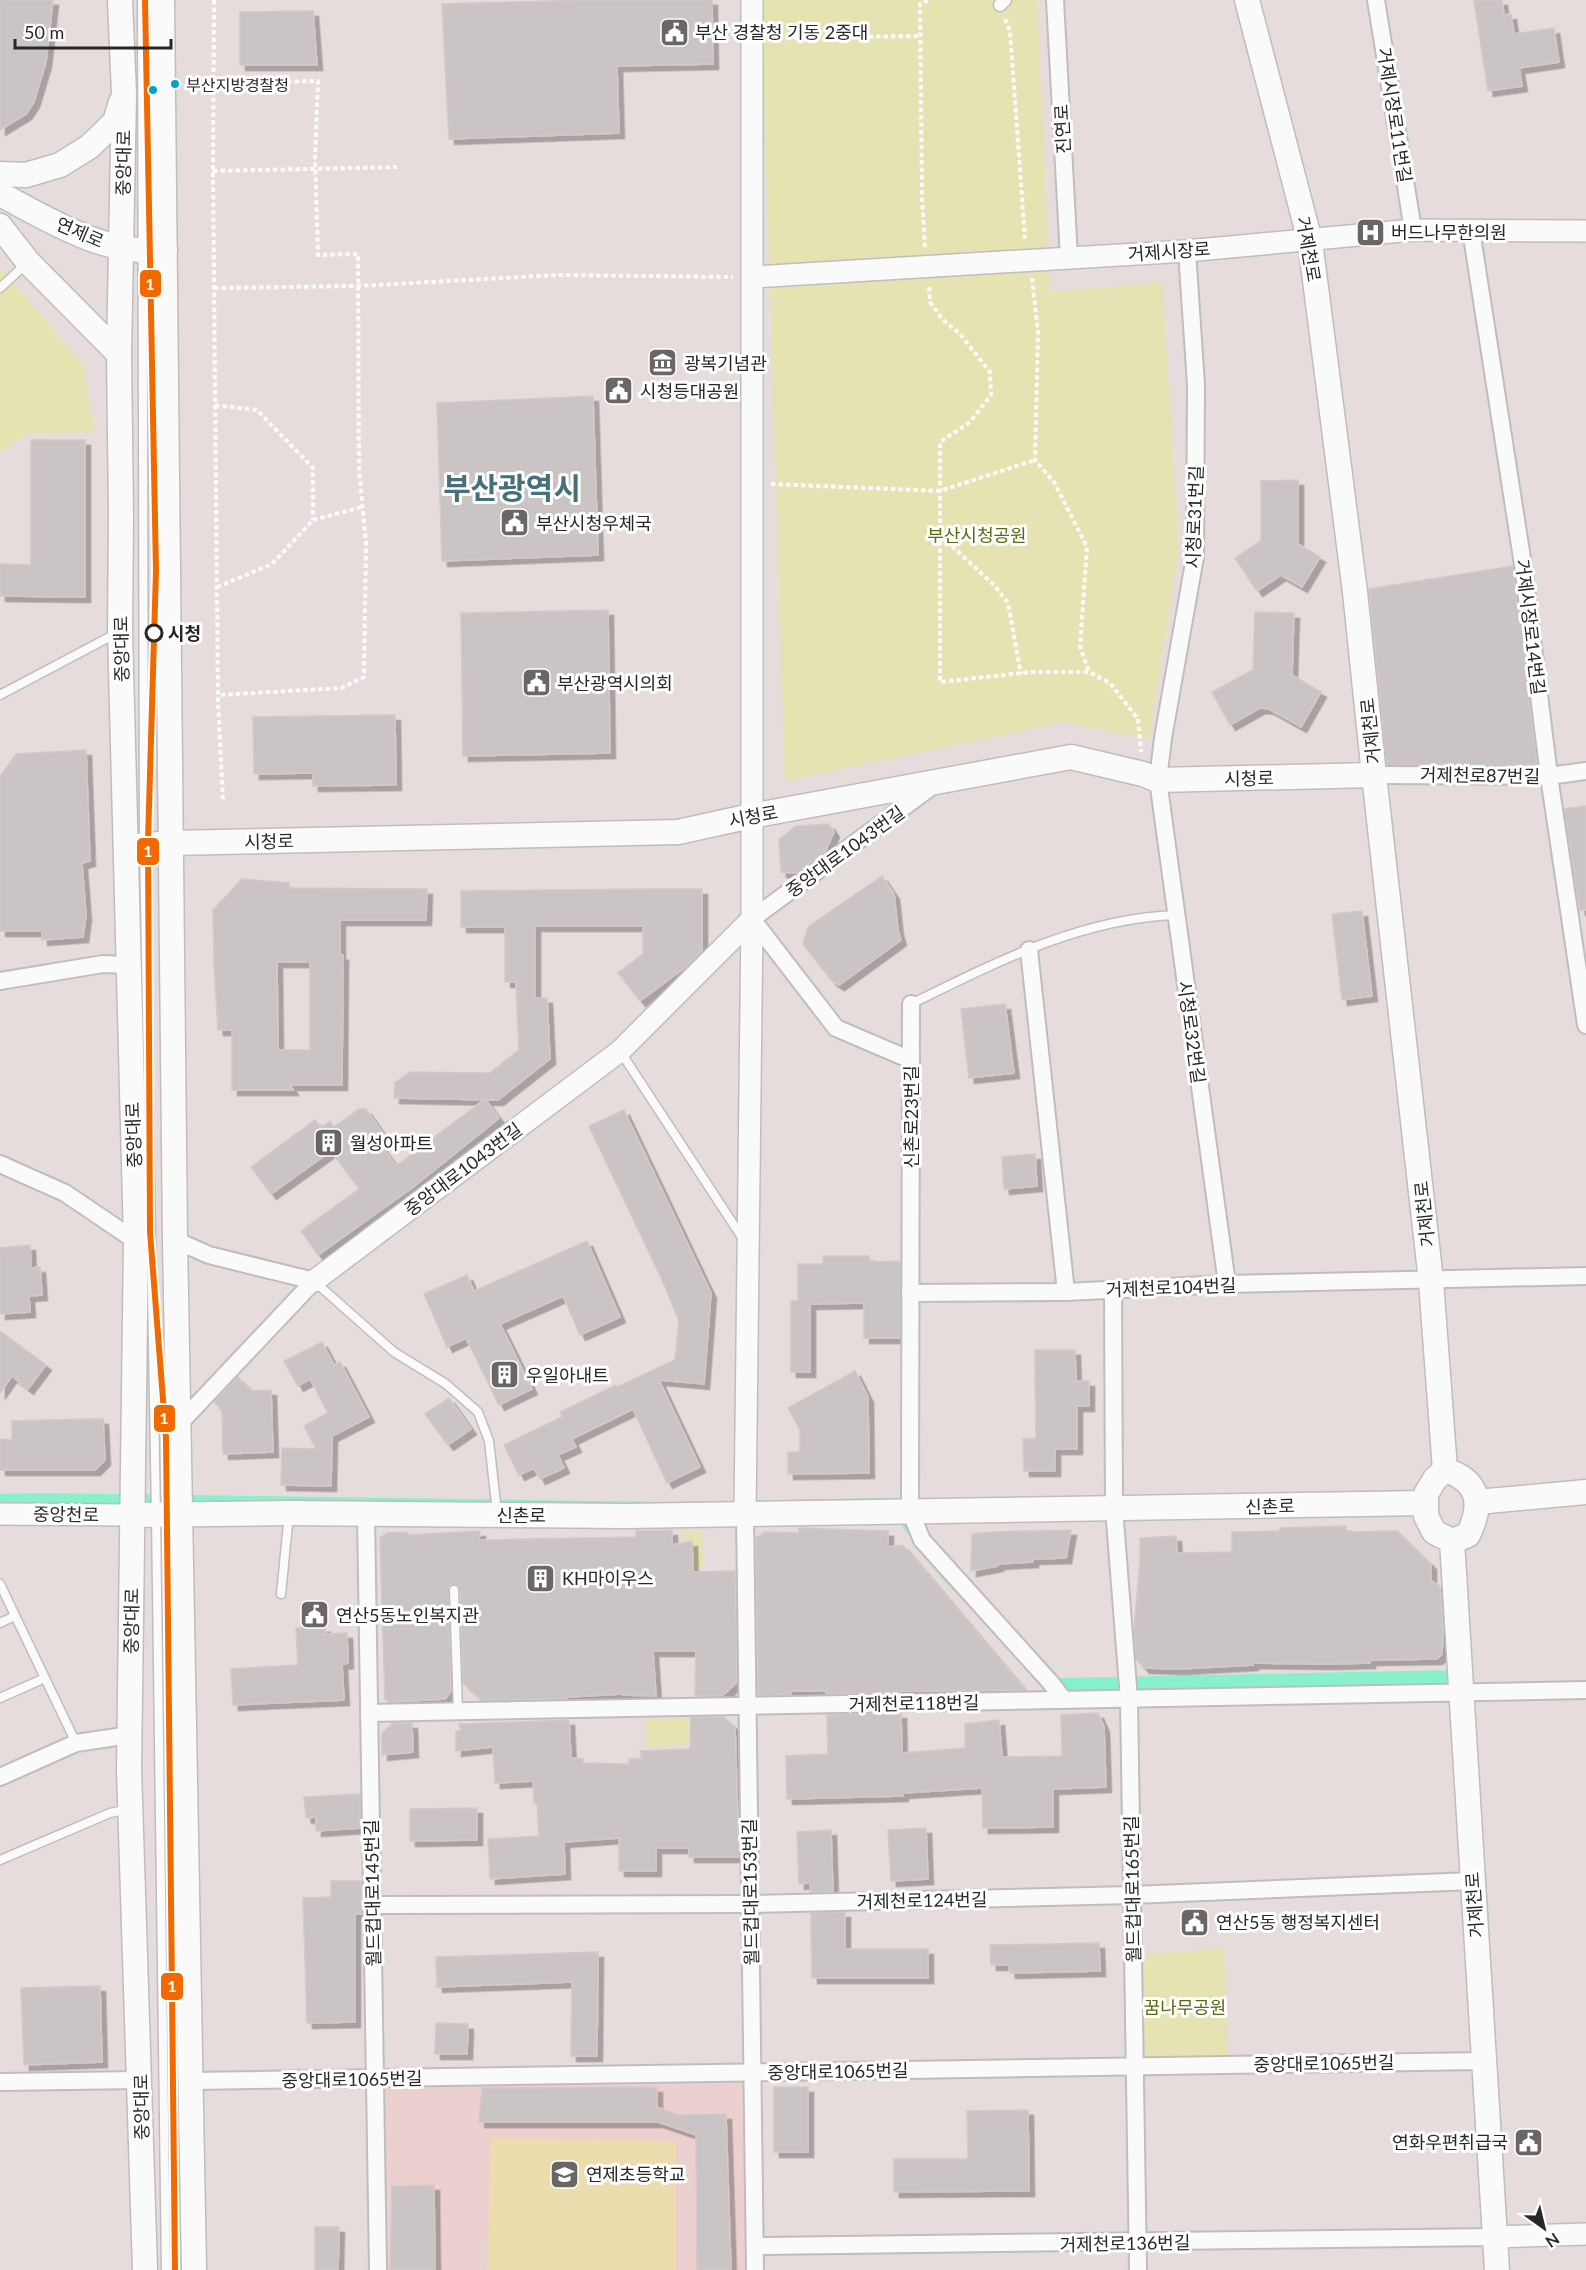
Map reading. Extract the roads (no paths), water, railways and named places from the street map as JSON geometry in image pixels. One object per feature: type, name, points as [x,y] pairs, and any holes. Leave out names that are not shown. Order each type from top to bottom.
[{"type":"main road","name":"중앙대로","points":[[120,0],[124,94],[143,250],[170,843],[194,2270]]},
{"type":"main road","name":"중앙대로","points":[[145,2270],[129,1735],[136,1241],[128,965],[135,846],[120,631],[122,516],[119,354],[143,250],[162,0]]},
{"type":"main road","name":"거제천로","points":[[1247,0],[1311,241],[1355,592],[1431,1281],[1445,1470]]},
{"type":"main road","points":[[0,174],[26,175],[60,165],[89,147],[115,122],[124,94]]},
{"type":"main road","name":"연제로","points":[[0,194],[85,238],[143,250]]},
{"type":"main road","points":[[0,226],[28,262],[119,354]]},
{"type":"main road","name":"시청로","points":[[135,846],[170,843],[678,832],[751,816],[1071,757],[1150,777],[1374,776]]},
{"type":"main road","points":[[1445,1470],[1460,1475],[1472,1487],[1477,1502],[1476,1518],[1468,1535],[1452,1541],[1434,1532],[1426,1516],[1426,1494],[1435,1479],[1445,1470]]},
{"type":"main road","points":[[1477,1502],[1586,1492]]},
{"type":"main road","name":"신촌로","points":[[132,1515],[180,1513],[745,1514],[1426,1503]]},
{"type":"main road","name":"거제천로","points":[[1452,1541],[1497,2270]]},
{"type":"street","points":[[745,1514],[752,919],[752,0]]},
{"type":"street","name":"진연로","points":[[1055,0],[1069,258]]},
{"type":"street","name":"거제시장로11번길","points":[[1376,0],[1413,230]]},
{"type":"street","name":"거제시장로","points":[[752,277],[926,257],[1030,260],[1069,258],[1311,241],[1413,230],[1586,231]]},
{"type":"street","name":"거제시장로14번길","points":[[1471,230],[1523,565],[1549,776],[1586,1025]]},
{"type":"street","name":"시청로31번길","points":[[1150,777],[1163,738],[1195,557],[1196,385],[1187,251]]},
{"type":"street","name":"거제천로87번길","points":[[1374,776],[1549,776],[1586,771]]},
{"type":"street","name":"시청로32번길","points":[[1150,777],[1176,915],[1227,1284]]},
{"type":"street","name":"중앙대로1043번길","points":[[179,1424],[314,1281],[620,1050],[752,919],[937,783]]},
{"type":"street","points":[[752,919],[836,1029],[911,1060]]},
{"type":"street","points":[[1029,950],[1066,1292]]},
{"type":"street","points":[[0,981],[103,964],[128,965]]},
{"type":"street","name":"신촌로23번길","points":[[910,1512],[911,1004]]},
{"type":"street","points":[[0,1164],[65,1193],[136,1241]]},
{"type":"street","points":[[175,1240],[209,1255],[314,1281]]},
{"type":"street","name":"거제천로104번길","points":[[910,1293],[1066,1292],[1227,1284],[1586,1276]]},
{"type":"street","points":[[1113,1290],[1114,1508]]},
{"type":"street","name":"월드컵대로165번길","points":[[1114,1508],[1129,1699],[1138,2270]]},
{"type":"street","points":[[910,1512],[921,1540],[1064,1700]]},
{"type":"street","name":"중앙천로","points":[[0,1514],[132,1515]]},
{"type":"street","name":"월드컵대로153번길","points":[[745,1514],[755,2270]]},
{"type":"street","name":"월드컵대로145번길","points":[[366,1515],[378,2270]]},
{"type":"street","name":"거제천로118번길","points":[[369,1713],[1586,1690]]},
{"type":"street","points":[[0,1777],[76,1743],[129,1735]]},
{"type":"street","name":"거제천로124번길","points":[[372,1905],[750,1904],[1132,1895],[1472,1881]]},
{"type":"street","name":"중앙대로1065번길","points":[[192,2081],[1484,2061]]},
{"type":"street","points":[[0,2082],[140,2080]]},
{"type":"street","points":[[1495,2237],[1586,2234]]},
{"type":"street","name":"거제천로136번길","points":[[755,2246],[1495,2237]]},
{"type":"lane","points":[[142,0],[143,250],[135,846],[156,1514],[166,2270]]},
{"type":"lane","points":[[0,288],[28,262]]},
{"type":"lane","points":[[0,695],[120,631]]},
{"type":"lane","name":"신촌로23번길","points":[[911,1004],[1029,950],[1096,926],[1176,915]]},
{"type":"lane","points":[[620,1050],[747,1246]]},
{"type":"lane","points":[[314,1281],[394,1352],[446,1384],[478,1412],[489,1441],[497,1515]]},
{"type":"lane","points":[[281,1594],[289,1513]]},
{"type":"lane","points":[[0,1584],[76,1743]]},
{"type":"lane","points":[[454,1590],[458,1712]]},
{"type":"lane","points":[[0,1623],[15,1616]]},
{"type":"lane","points":[[0,1698],[45,1678]]},
{"type":"lane","points":[[0,1860],[110,1813],[132,1808]]},
{"type":"place","name":"부산 경찰청 기동 2중대","points":[[674,32]]},
{"type":"place","name":"부산지방경찰청","points":[[175,84]]},
{"type":"place","name":"버드나무한의원","points":[[1370,232]]},
{"type":"place","name":"광복기념관","points":[[663,363]]},
{"type":"place","name":"시청등대공원","points":[[619,391]]},
{"type":"place","name":"부산시청우체국","points":[[515,523]]},
{"type":"place","name":"시청","points":[[154,633]]},
{"type":"place","name":"부산광역시의회","points":[[536,683]]},
{"type":"place","name":"월성아파트","points":[[329,1143]]},
{"type":"place","name":"우일아내트","points":[[505,1375]]},
{"type":"place","name":"KH마이우스","points":[[541,1578]]},
{"type":"place","name":"연산5동노인복지관","points":[[315,1615]]},
{"type":"place","name":"연산5동 행정복지센터","points":[[1195,1922]]},
{"type":"place","name":"연화우편취급국","points":[[1529,2142]]},
{"type":"place","name":"연제초등학교","points":[[565,2174]]},
{"type":"district","name":"부산광역시","points":[[512,487]]},
{"type":"park label","name":"부산시청공원","points":[[977,535]]},
{"type":"park label","name":"꿈나무공원","points":[[1185,2007]]}]
